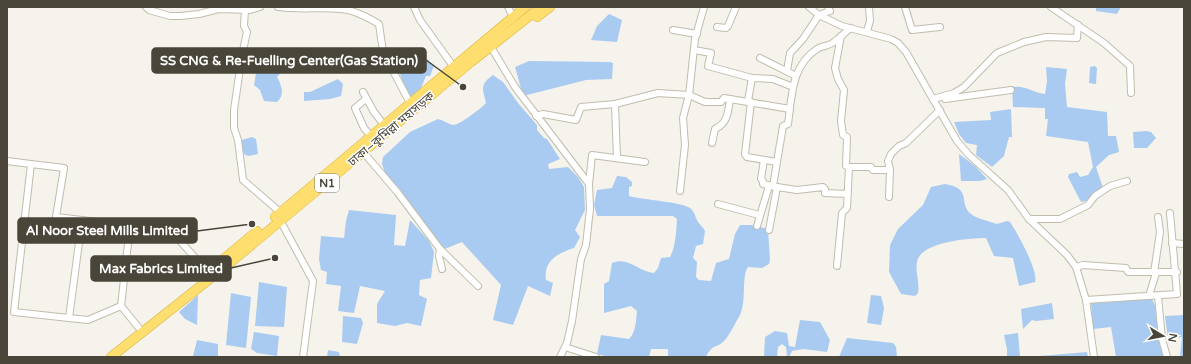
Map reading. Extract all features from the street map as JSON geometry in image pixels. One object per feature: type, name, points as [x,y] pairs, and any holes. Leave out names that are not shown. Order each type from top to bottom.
[{"type":"highway","name":"ঢাকা–কুমিল্লা মহাসড়ক","points":[[103,357],[139,328],[162,313],[280,216],[453,66],[525,7]]},
{"type":"highway","name":"ঢাকা–কুমিল্লা মহাসড়ক","points":[[111,357],[208,272],[364,153],[541,7]]},
{"type":"highway","name":"N1","points":[[518,26],[533,20],[550,7]]},
{"type":"street","points":[[146,7],[149,10],[175,16],[195,15],[219,9],[250,10],[260,7]]},
{"type":"street","points":[[278,7],[299,10],[340,9],[360,15],[379,24],[383,52],[410,103]]},
{"type":"street","points":[[414,7],[420,20],[453,66]]},
{"type":"street","points":[[508,7],[513,17]]},
{"type":"street","points":[[680,191],[685,145],[683,118],[689,94],[697,34],[704,7]]},
{"type":"street","points":[[717,27],[726,28],[728,26],[736,7]]},
{"type":"street","points":[[809,7],[819,15],[851,28],[867,31],[898,43],[906,52],[957,141],[969,156],[1008,190],[1029,219],[1067,255],[1076,267],[1086,300],[1094,357]]},
{"type":"street","points":[[787,71],[790,53],[803,39],[819,15],[830,11],[828,7]]},
{"type":"street","points":[[867,31],[870,21],[869,7]]},
{"type":"street","points":[[905,7],[912,30],[940,27]]},
{"type":"street","points":[[1051,7],[1104,43],[1130,66],[1131,93]]},
{"type":"street","points":[[245,9],[244,26],[247,32],[234,110],[234,128],[238,140],[243,180],[280,216],[313,281],[303,357]]},
{"type":"street","points":[[934,100],[954,93],[964,86],[997,52],[1024,42],[1046,38],[1077,38],[1078,25]]},
{"type":"street","points":[[769,230],[773,187],[783,126],[788,124],[796,76],[806,58],[818,49],[834,43],[851,28]]},
{"type":"street","points":[[673,30],[697,34]]},
{"type":"street","points":[[837,266],[842,212],[847,208],[849,167],[846,166],[847,137],[843,135],[842,121],[844,90],[838,79],[835,68],[841,36]]},
{"type":"street","points":[[491,47],[515,87],[589,184]]},
{"type":"street","points":[[694,50],[711,53],[708,66],[752,78],[773,79],[793,87]]},
{"type":"street","points":[[760,58],[796,76]]},
{"type":"street","points":[[752,78],[745,154],[747,157],[777,162]]},
{"type":"street","points":[[934,100],[1011,90]]},
{"type":"street","points":[[363,92],[384,126]]},
{"type":"street","points":[[536,116],[543,114],[576,120],[581,107],[615,104],[658,93],[689,94],[706,102],[721,102],[724,98],[790,109]]},
{"type":"street","points":[[366,99],[355,108],[364,128],[371,136]]},
{"type":"street","points":[[712,143],[715,129],[722,126],[726,120],[730,99]]},
{"type":"street","points":[[615,104],[617,158]]},
{"type":"street","points":[[889,197],[890,170],[888,161],[891,154],[906,143],[940,110]]},
{"type":"street","points":[[364,153],[398,193],[440,249],[478,286]]},
{"type":"street","points":[[560,357],[565,347],[572,321],[581,259],[586,245],[590,209],[589,184],[592,155],[645,162]]},
{"type":"street","points":[[764,160],[761,179],[763,180],[763,184],[773,187],[797,190],[823,187],[826,189],[825,193],[847,194]]},
{"type":"street","points":[[7,161],[64,168],[56,217],[171,231],[208,272]]},
{"type":"street","points":[[31,164],[10,312],[88,320],[121,306]]},
{"type":"street","points":[[849,167],[871,166],[873,170],[890,170]]},
{"type":"street","points":[[1029,219],[1060,219],[1088,205],[1095,196],[1110,186],[1127,181]]},
{"type":"street","points":[[757,226],[759,215],[773,187]]},
{"type":"street","points":[[718,204],[759,215]]},
{"type":"street","points":[[1086,300],[1177,294],[1170,213]]},
{"type":"street","points":[[1149,296],[1155,273],[1160,232],[1158,216]]},
{"type":"street","points":[[69,318],[82,220]]},
{"type":"street","points":[[130,226],[121,306],[139,328]]},
{"type":"street","points":[[1172,243],[1184,244]]},
{"type":"street","points":[[440,249],[439,256],[442,269]]},
{"type":"street","points":[[1076,267],[1083,265],[1095,265],[1126,268],[1128,272],[1176,272]]},
{"type":"street","points":[[1158,296],[1162,340],[1167,357]]},
{"type":"street","points":[[565,347],[596,357]]},
{"type":"water","points":[[1096,7],[1121,7],[1117,14],[1096,11]]},
{"type":"water","points":[[609,14],[622,20],[617,42],[591,40],[597,26]]},
{"type":"water","points":[[296,56],[298,57],[300,70],[285,71],[277,77],[282,90],[280,99],[277,102],[264,101],[260,90],[254,85],[258,62],[261,63],[269,60],[273,64],[283,64],[291,61]]},
{"type":"water","points":[[426,58],[434,66],[430,76],[426,76],[418,95],[412,97],[407,93],[400,74],[411,63]]},
{"type":"water","points":[[529,61],[610,62],[613,63],[612,79],[586,80],[523,96],[515,67]]},
{"type":"water","points":[[1095,66],[1097,68],[1096,84],[1089,83],[1090,67]]},
{"type":"water","points":[[1046,67],[1067,69],[1065,84],[1067,107],[1107,112],[1108,136],[1116,136],[1119,152],[1109,155],[1096,167],[1103,188],[1086,201],[1081,202],[1068,177],[1069,174],[1077,172],[1080,177],[1088,175],[1093,167],[1088,142],[1046,136],[1048,119],[1045,119],[1045,108],[1013,107],[1012,87],[1021,87],[1045,94],[1047,81]]},
{"type":"water","points":[[493,75],[503,82],[518,103],[537,125],[537,130],[544,138],[547,139],[560,159],[548,164],[549,169],[568,167],[578,177],[584,187],[585,210],[575,230],[580,237],[574,248],[557,255],[549,263],[547,268],[546,280],[553,283],[550,296],[528,286],[513,325],[493,320],[501,285],[462,242],[442,250],[385,173],[382,164],[383,157],[410,132],[438,119],[456,125],[480,109],[486,103],[483,91],[484,85]]},
{"type":"water","points":[[338,79],[343,84],[341,96],[330,99],[304,101],[304,92],[310,92]]},
{"type":"water","points":[[1011,109],[1012,137],[1009,137],[1004,156],[992,167],[976,155],[977,145],[966,143],[959,134],[954,122],[991,120],[990,112]]},
{"type":"water","points":[[1133,132],[1151,132],[1156,138],[1147,148],[1134,148]]},
{"type":"water","points":[[252,137],[256,139],[258,154],[248,156],[244,154],[241,147],[242,140]]},
{"type":"water","points":[[959,154],[975,166],[987,179],[980,181],[961,181]]},
{"type":"water","points":[[617,176],[626,177],[632,182],[632,186],[629,187],[629,196],[679,204],[692,210],[698,222],[705,231],[703,244],[696,246],[693,258],[697,262],[696,277],[699,280],[711,281],[716,263],[729,259],[735,234],[740,225],[751,225],[768,229],[769,264],[762,268],[748,267],[745,276],[743,302],[740,315],[726,338],[710,350],[706,357],[668,357],[668,349],[651,349],[649,357],[609,357],[597,354],[601,335],[629,339],[633,333],[636,322],[637,311],[631,306],[604,313],[604,284],[609,281],[612,263],[623,261],[654,273],[658,268],[661,258],[670,257],[675,244],[677,219],[673,216],[597,216],[594,205],[597,190],[612,188]]},
{"type":"water","points":[[945,184],[959,189],[964,197],[967,210],[974,216],[997,224],[1007,221],[1010,222],[1031,261],[1034,270],[1035,282],[1019,286],[1013,258],[994,256],[986,238],[968,239],[946,242],[927,250],[920,255],[917,262],[918,293],[915,296],[901,294],[889,272],[890,245],[898,229],[923,205],[931,187]]},
{"type":"water","points":[[349,210],[396,215],[394,245],[405,246],[410,220],[429,241],[434,252],[431,278],[420,280],[419,295],[427,299],[421,326],[407,323],[395,326],[377,323],[377,304],[385,291],[360,286],[354,313],[338,311],[341,286],[326,284],[327,272],[321,270],[319,259],[321,236],[344,238]]},
{"type":"water","points":[[259,282],[287,287],[284,327],[255,326]]},
{"type":"water","points":[[231,293],[251,297],[246,348],[226,345]]},
{"type":"water","points":[[198,295],[197,325],[185,319],[179,312]]},
{"type":"water","points":[[871,295],[881,296],[884,308],[881,325],[867,323]]},
{"type":"water","points":[[1150,296],[1154,303],[1158,318],[1162,350],[1165,357],[1116,357],[1111,327],[1093,329],[1091,302]]},
{"type":"water","points":[[1052,303],[1054,319],[1032,320],[1023,329],[1021,309]]},
{"type":"water","points":[[1184,315],[1184,357],[1180,357],[1182,337],[1168,339],[1165,316]]},
{"type":"water","points":[[343,316],[361,318],[363,323],[357,344],[342,342]]},
{"type":"water","points":[[800,320],[820,322],[830,340],[827,352],[804,349],[792,351],[789,357],[787,357],[786,347],[782,344],[778,347],[777,357],[764,357],[765,337],[775,331],[787,333],[789,346],[795,347]]},
{"type":"water","points":[[254,332],[279,336],[277,356],[257,353],[251,349]]},
{"type":"water","points":[[1018,333],[1020,357],[1007,357],[1004,335]]},
{"type":"water","points":[[847,338],[893,343],[896,347],[897,357],[839,357]]},
{"type":"water","points":[[197,340],[218,344],[218,357],[193,356]]},
{"type":"water","points":[[328,350],[339,352],[340,357],[327,357]]},
{"type":"water","points":[[1087,352],[1088,357],[1028,357]]},
{"type":"place","name":"SS CNG & Re-Fuelling Center(Gas Station)","points":[[463,87]]},
{"type":"place","name":"Al Noor Steel Mills Limited","points":[[252,224]]},
{"type":"place","name":"Max Fabrics Limited","points":[[275,258]]}]
